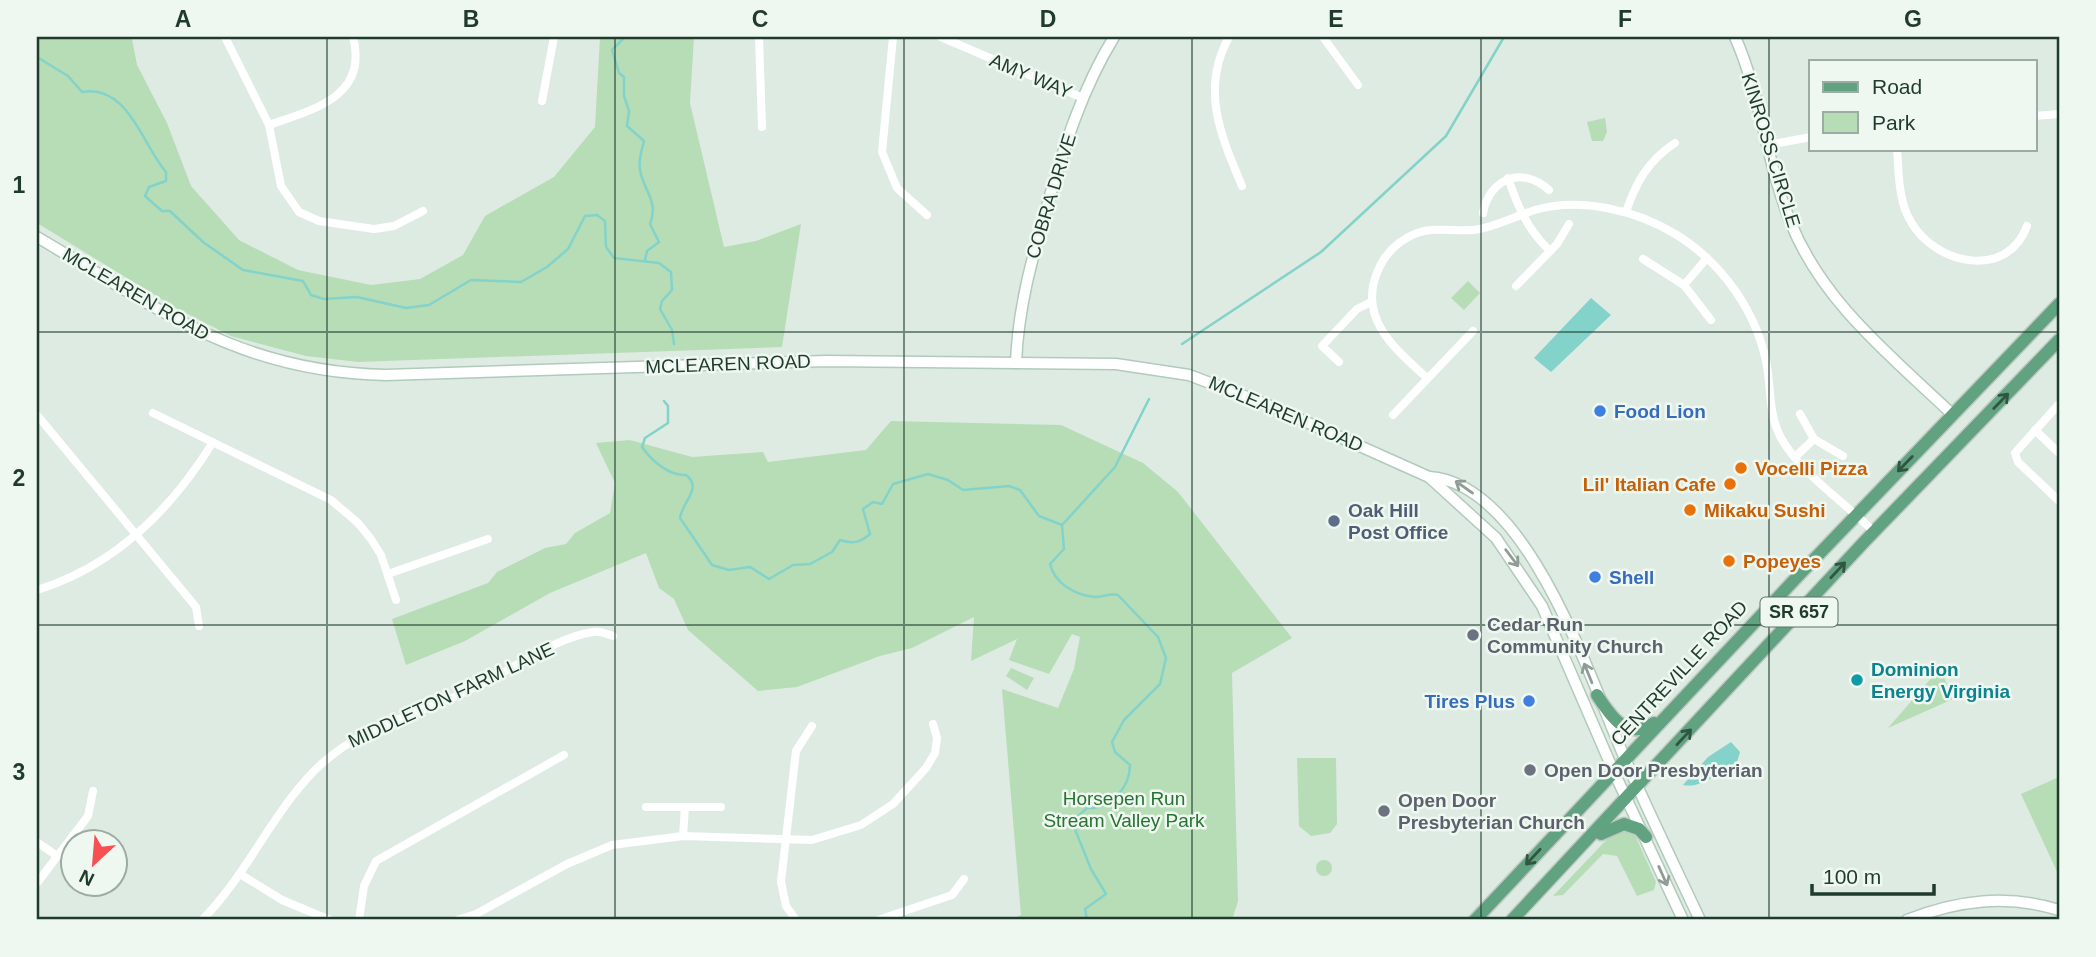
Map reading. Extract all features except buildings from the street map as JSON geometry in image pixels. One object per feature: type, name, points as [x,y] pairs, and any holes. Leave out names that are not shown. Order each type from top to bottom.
[{"type":"main road","name":"COBRA DRIVE","points":[[1016,363],[1017,326],[1026,279],[1056,176],[1083,98],[1114,37]]},
{"type":"main road","name":"KINROSS CIRCLE","points":[[1735,37],[1790,221],[1827,288],[1867,334],[1953,415]]},
{"type":"main road","name":"MCLEAREN ROAD","points":[[37,237],[197,332],[268,358],[348,373],[814,361],[1116,364],[1189,375],[1268,405],[1429,477],[1484,524],[1532,587],[1683,920]]},
{"type":"main road","name":"CENTREVILLE ROAD","points":[[1475,920],[1613,770],[2059,304]]},
{"type":"main road","name":"SR 657","points":[[1512,920],[1874,532],[2059,340]]},
{"type":"main road","name":"MCLEAREN ROAD","points":[[1429,477],[1453,479],[1478,497],[1508,527],[1536,564],[1557,599],[1625,759],[1700,920]]},
{"type":"main road","points":[[1597,695],[1622,727],[1631,730],[1647,728],[1664,717]]},
{"type":"main road","points":[[1583,845],[1612,827],[1624,824],[1639,829],[1646,837]]},
{"type":"main road","points":[[1907,920],[1948,906],[1981,901],[2015,900],[2059,910]]},
{"type":"street","points":[[225,37],[269,125],[281,186],[293,206],[309,218],[332,224],[384,228],[423,211]]},
{"type":"street","points":[[269,125],[321,107],[338,96],[351,78],[354,66],[353,37]]},
{"type":"street","points":[[542,101],[554,37]]},
{"type":"street","points":[[759,37],[762,127]]},
{"type":"street","points":[[893,37],[882,152],[897,188],[927,215]]},
{"type":"street","name":"AMY WAY","points":[[941,37],[1083,98]]},
{"type":"street","points":[[1229,37],[1216,69],[1214,100],[1221,137],[1242,186]]},
{"type":"street","points":[[1323,37],[1358,85]]},
{"type":"street","points":[[2036,116],[2059,114]]},
{"type":"street","points":[[1768,145],[1809,137]]},
{"type":"street","points":[[1626,212],[1643,172],[1658,154],[1675,144]]},
{"type":"street","points":[[1897,150],[1901,193],[1907,214],[1924,239],[1940,251],[1968,260],[1992,259],[2015,248],[2027,226]]},
{"type":"street","points":[[1483,214],[1487,197],[1508,178],[1532,179],[1549,190]]},
{"type":"street","points":[[1508,178],[1521,215],[1531,233],[1550,251]]},
{"type":"street","points":[[1427,378],[1382,333],[1371,302],[1381,264],[1400,242],[1428,230],[1481,229],[1521,215],[1562,206],[1626,212],[1675,234],[1707,258],[1735,290],[1754,326],[1766,365],[1774,419],[1782,440],[1795,457],[1874,532]]},
{"type":"street","points":[[1516,286],[1550,251],[1569,224]]},
{"type":"street","points":[[1684,285],[1707,258]]},
{"type":"street","points":[[1643,259],[1684,285],[1711,320]]},
{"type":"street","points":[[1339,362],[1322,346],[1357,309],[1371,302]]},
{"type":"street","points":[[1393,415],[1473,331]]},
{"type":"street","points":[[2059,404],[2017,449],[2016,457],[2059,501]]},
{"type":"street","points":[[153,413],[331,499],[365,531],[381,555],[396,600]]},
{"type":"street","points":[[1800,414],[1814,439],[1843,456]]},
{"type":"street","points":[[37,415],[196,607],[199,626]]},
{"type":"street","points":[[2035,430],[2059,453]]},
{"type":"street","points":[[1795,457],[1814,439]]},
{"type":"street","points":[[37,590],[87,569],[137,535],[177,495],[213,442]]},
{"type":"street","points":[[388,574],[488,539]]},
{"type":"street","name":"MIDDLETON FARM LANE","points":[[202,920],[240,874],[313,773],[343,746],[382,724],[475,687],[563,642],[593,631],[613,636]]},
{"type":"street","points":[[457,920],[476,914],[590,853],[637,841],[683,836],[719,839],[821,838],[876,818],[926,768],[936,746],[933,724]]},
{"type":"street","points":[[796,920],[786,906],[782,891],[786,838],[796,751],[812,726]]},
{"type":"street","points":[[359,920],[364,886],[376,861],[564,755]]},
{"type":"street","points":[[37,883],[88,816],[93,791]]},
{"type":"street","points":[[646,807],[721,807]]},
{"type":"street","points":[[683,836],[685,807]]},
{"type":"street","points":[[37,842],[57,856]]},
{"type":"street","points":[[240,874],[282,900],[330,920]]},
{"type":"street","points":[[878,920],[952,895],[964,879]]},
{"type":"green space","points":[[37,37],[132,39],[137,65],[167,123],[191,186],[239,240],[298,270],[371,285],[420,279],[463,255],[485,216],[554,177],[595,127],[600,37],[694,37],[690,103],[724,247],[756,241],[801,224],[782,347],[358,362],[306,356],[231,336],[176,308],[37,223]]},
{"type":"green space","points":[[1605,118],[1607,132],[1603,141],[1592,141],[1587,122]]},
{"type":"green space","points":[[1468,281],[1480,293],[1464,310],[1451,298]]},
{"type":"green space","name":"Horsepen Run Stream Valley Park","points":[[891,421],[1061,425],[1143,463],[1178,492],[1292,638],[1232,673],[1238,901],[1232,920],[1009,920],[1021,915],[1002,689],[1058,708],[1074,669],[1080,637],[1072,634],[1049,674],[1009,660],[1017,639],[971,661],[974,617],[912,648],[880,656],[797,687],[758,691],[688,630],[674,599],[659,588],[646,553],[550,593],[465,641],[406,665],[392,619],[488,583],[497,572],[545,548],[566,544],[575,533],[610,513],[615,483],[596,443],[630,440],[692,457],[763,452],[768,462],[866,450]]},
{"type":"green space","points":[[1011,668],[1034,678],[1027,690],[1006,676]]},
{"type":"green space","points":[[1940,668],[1953,699],[1888,728]]},
{"type":"green space","points":[[1297,758],[1336,758],[1337,824],[1330,833],[1311,836],[1299,826]]},
{"type":"green space","points":[[2059,777],[2059,876],[2021,794]]},
{"type":"green space","points":[[1623,830],[1635,835],[1656,882],[1654,890],[1637,896],[1617,856],[1603,854],[1563,895],[1553,896],[1613,833]]},
{"type":"green space","points":[[1324,860],[1332,868],[1324,876],[1316,868]]},
{"type":"water","points":[[1591,298],[1611,315],[1551,372],[1534,358]]},
{"type":"water","points":[[1731,742],[1740,752],[1737,762],[1704,782],[1683,785],[1708,757]]},
{"type":"waterway","points":[[625,37],[612,50],[619,73],[624,77],[624,96],[629,111],[627,126],[644,141],[640,170],[652,203],[650,224],[659,242],[647,251],[645,260]]},
{"type":"waterway","points":[[1182,344],[1321,252],[1446,136],[1504,37]]},
{"type":"waterway","points":[[37,57],[68,76],[82,92],[98,92],[111,97],[122,106],[166,172],[166,181],[149,187],[145,196],[162,211],[170,211],[203,242],[243,270],[303,281],[311,295],[324,299],[357,297],[406,308],[429,305],[471,280],[521,282],[547,267],[568,249],[585,216],[597,215],[605,221],[606,247],[614,258],[659,263],[671,272],[672,290],[662,301],[660,309],[672,330],[674,344]]},
{"type":"waterway","points":[[1063,524],[1115,467],[1149,399]]},
{"type":"waterway","points":[[664,401],[668,406],[668,423],[645,438],[642,447],[661,467],[686,475],[691,480],[692,490],[680,518],[712,565],[729,570],[750,567],[769,579],[793,565],[810,564],[832,552],[840,540],[856,542],[870,534],[863,509],[873,502],[882,504],[893,484],[928,474],[948,480],[963,490],[1009,486],[1020,490],[1039,516],[1062,525],[1064,549],[1050,564],[1061,583],[1088,596],[1118,595],[1158,637],[1166,658],[1160,684],[1124,720],[1112,742],[1115,752],[1130,765],[1127,782],[1111,801],[1087,808],[1072,822],[1091,869],[1106,894],[1085,909],[1087,920]]},
{"type":"place","name":"Food Lion","points":[[1600,411]]},
{"type":"place","name":"Vocelli Pizza","points":[[1741,468]]},
{"type":"place","name":"Lil' Italian Cafe","points":[[1730,484]]},
{"type":"place","name":"Mikaku Sushi","points":[[1690,510]]},
{"type":"place","name":"Oak Hill Post Office","points":[[1334,521]]},
{"type":"place","name":"Popeyes","points":[[1729,561]]},
{"type":"place","name":"Shell","points":[[1595,577]]},
{"type":"place","name":"Cedar Run Community Church","points":[[1473,635]]},
{"type":"place","name":"Dominion Energy Virginia","points":[[1857,680]]},
{"type":"place","name":"Tires Plus","points":[[1529,701]]},
{"type":"place","name":"Open Door Presbyterian","points":[[1530,770]]},
{"type":"place","name":"Open Door Presbyterian Church","points":[[1384,811]]}]
